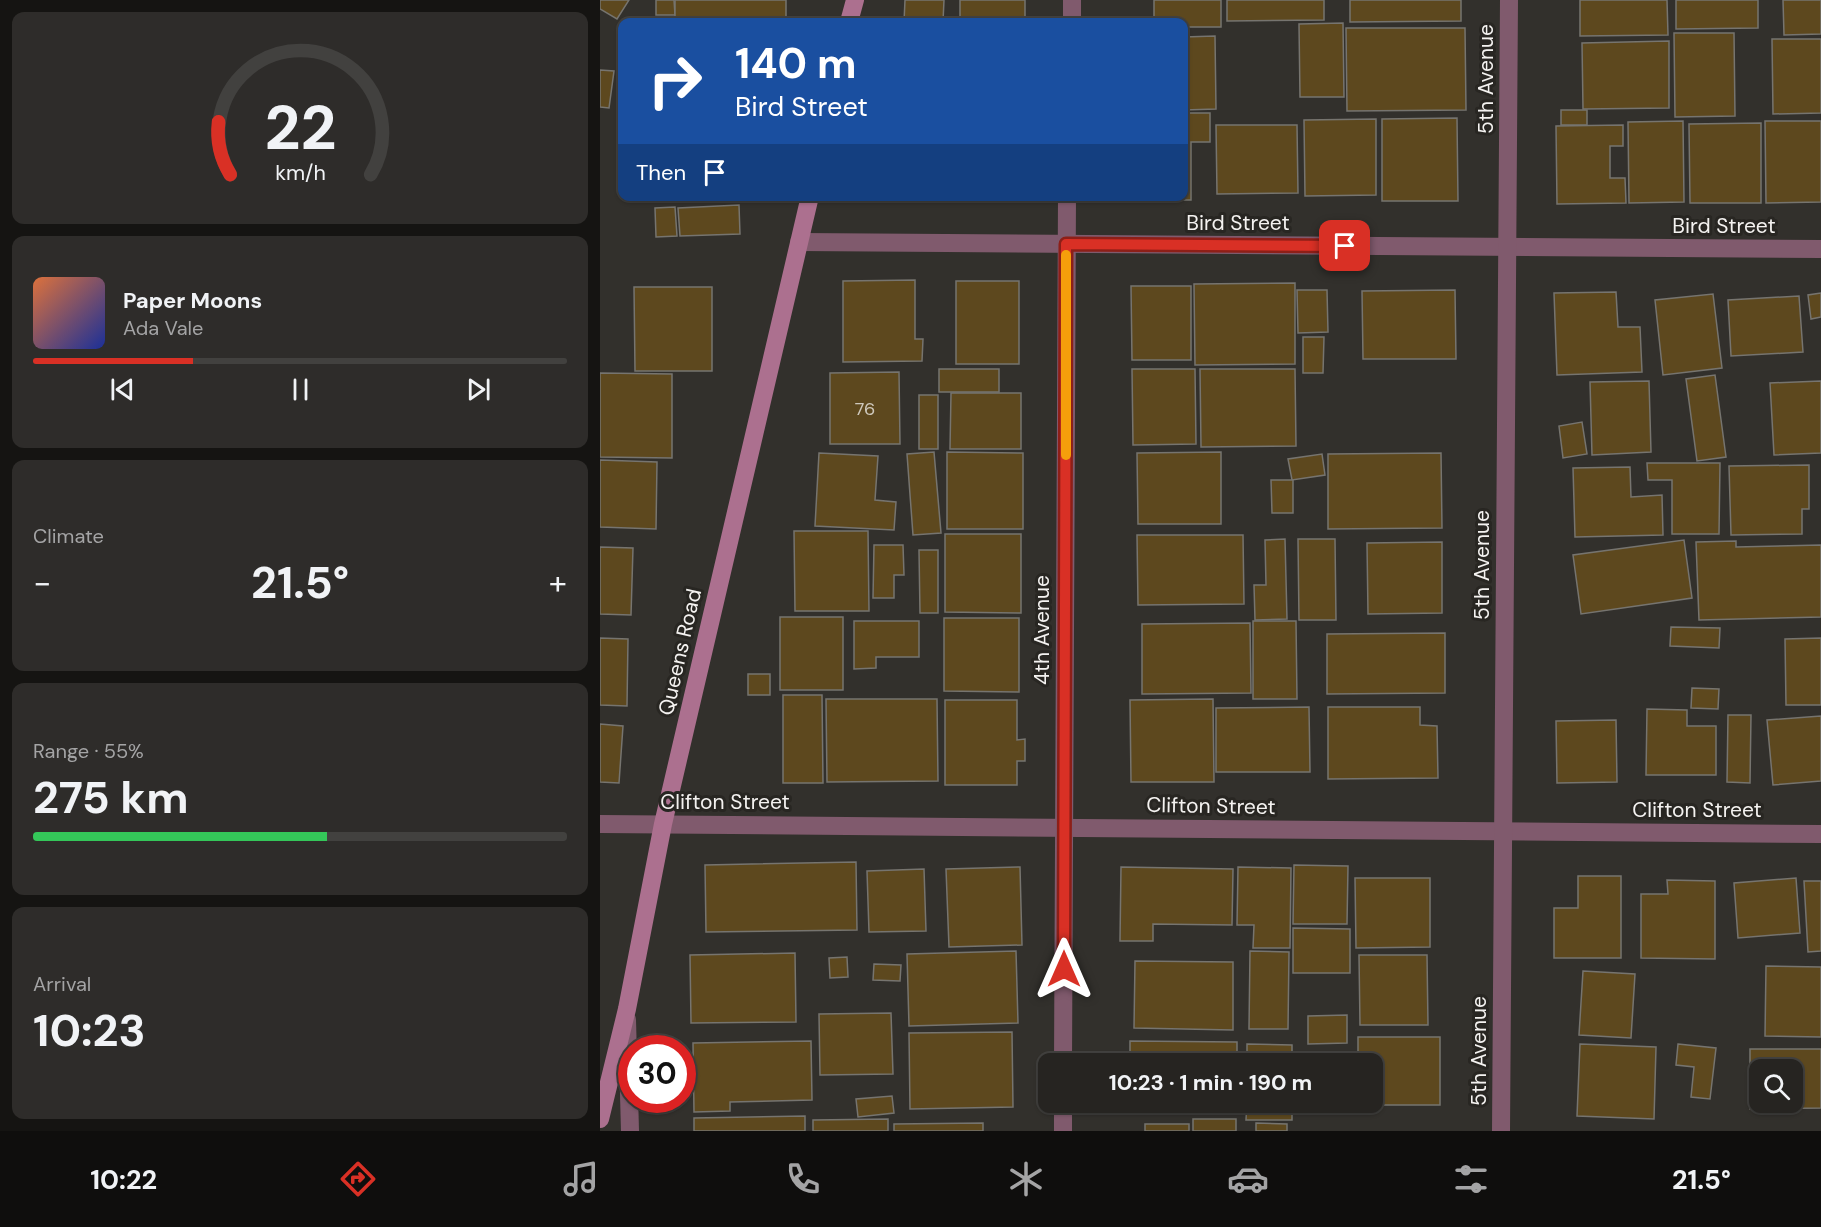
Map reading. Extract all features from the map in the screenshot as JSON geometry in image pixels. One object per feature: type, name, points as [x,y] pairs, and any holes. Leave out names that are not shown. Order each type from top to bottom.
[{"type":"street","points":[[850,18],[855,0]]},
{"type":"street","points":[[1072,0],[1072,18]]},
{"type":"street","name":"5th Avenue","points":[[1501,1131],[1509,0]]},
{"type":"street","name":"Queens Road","points":[[600,1119],[627,1009],[663,824],[809,201]]},
{"type":"street","name":"4th Avenue","points":[[1063,1053],[1067,201]]},
{"type":"street","name":"Bird Street","points":[[799,242],[1821,249]]},
{"type":"street","name":"Clifton Street","points":[[600,824],[1821,834]]},
{"type":"street","points":[[627,1009],[630,1131]]},
{"type":"street","points":[[1063,1113],[1063,1131]]},
{"type":"building","points":[[600,0],[629,0],[617,19],[600,9]]},
{"type":"building","points":[[656,0],[674,0],[675,15],[656,15]]},
{"type":"building","points":[[675,0],[786,0],[786,18],[675,18]]},
{"type":"building","points":[[905,0],[944,0],[943,18],[904,18]]},
{"type":"building","points":[[960,0],[1025,0],[1025,18],[960,18]]},
{"type":"building","points":[[1154,0],[1221,0],[1221,27],[1188,27],[1188,18],[1154,18]]},
{"type":"building","points":[[1227,0],[1324,0],[1324,20],[1227,21]]},
{"type":"building","points":[[1350,0],[1461,0],[1461,21],[1350,22]]},
{"type":"building","points":[[1580,0],[1667,0],[1668,35],[1580,36]]},
{"type":"building","points":[[1676,0],[1758,0],[1758,28],[1676,29]]},
{"type":"building","points":[[1783,0],[1821,0],[1821,34],[1784,35]]},
{"type":"building","points":[[1343,23],[1344,97],[1300,97],[1299,24]]},
{"type":"building","points":[[1346,28],[1465,28],[1466,110],[1347,111]]},
{"type":"building","points":[[1674,33],[1734,33],[1735,116],[1675,117]]},
{"type":"building","points":[[1215,36],[1216,109],[1188,110],[1188,37]]},
{"type":"building","points":[[1772,39],[1821,39],[1821,113],[1773,114]]},
{"type":"building","points":[[1669,41],[1669,108],[1583,109],[1582,43]]},
{"type":"building","points":[[600,70],[614,71],[609,108],[600,107]]},
{"type":"building","points":[[1561,110],[1587,110],[1587,125],[1561,125]]},
{"type":"building","points":[[1188,113],[1210,113],[1210,142],[1191,142],[1191,200],[1188,200]]},
{"type":"building","points":[[1457,118],[1458,201],[1382,201],[1382,119]]},
{"type":"building","points":[[1376,119],[1376,195],[1305,196],[1304,120]]},
{"type":"building","points":[[1683,121],[1684,202],[1629,203],[1628,122]]},
{"type":"building","points":[[1765,121],[1821,121],[1821,202],[1766,203]]},
{"type":"building","points":[[1761,123],[1761,203],[1690,203],[1689,124]]},
{"type":"building","points":[[1216,125],[1297,125],[1298,193],[1217,194]]},
{"type":"building","points":[[1623,125],[1623,146],[1610,146],[1610,178],[1625,178],[1626,203],[1557,204],[1556,126]]},
{"type":"building","points":[[739,205],[740,234],[680,236],[678,208]]},
{"type":"building","points":[[675,207],[677,236],[656,237],[655,208]]},
{"type":"building","points":[[915,280],[915,339],[923,339],[922,361],[843,362],[843,281]]},
{"type":"building","points":[[956,281],[1019,281],[1019,364],[956,364]]},
{"type":"building","points":[[1295,283],[1295,364],[1195,365],[1194,284]]},
{"type":"building","points":[[1131,286],[1191,286],[1191,360],[1132,360]]},
{"type":"building","points":[[634,287],[712,287],[712,371],[635,371]]},
{"type":"building","points":[[1297,290],[1327,290],[1328,332],[1298,333]]},
{"type":"building","points":[[1455,290],[1456,359],[1363,359],[1362,291]]},
{"type":"building","points":[[1616,292],[1618,327],[1640,327],[1642,372],[1557,375],[1554,293]]},
{"type":"building","points":[[1821,293],[1821,317],[1811,319],[1808,295]]},
{"type":"building","points":[[1713,294],[1722,368],[1663,375],[1655,300]]},
{"type":"building","points":[[1799,296],[1803,352],[1731,356],[1728,300]]},
{"type":"building","points":[[1303,337],[1324,337],[1323,373],[1303,373]]},
{"type":"building","points":[[939,369],[999,369],[999,392],[939,392]]},
{"type":"building","points":[[1132,369],[1195,369],[1196,444],[1133,445]]},
{"type":"building","points":[[1200,369],[1295,369],[1296,446],[1201,447]]},
{"type":"building","points":[[899,372],[900,444],[830,444],[830,373]]},
{"type":"building","points":[[600,373],[672,374],[672,458],[600,457]]},
{"type":"building","points":[[1715,375],[1726,457],[1697,461],[1686,379]]},
{"type":"building","points":[[1649,381],[1651,452],[1592,455],[1590,382]]},
{"type":"building","points":[[1821,381],[1821,453],[1774,455],[1770,383]]},
{"type":"building","points":[[951,393],[1021,393],[1021,449],[950,449]]},
{"type":"building","points":[[919,395],[938,395],[938,449],[919,449]]},
{"type":"building","points":[[1582,422],[1587,454],[1563,458],[1559,426]]},
{"type":"building","points":[[934,452],[941,533],[913,535],[907,454]]},
{"type":"building","points":[[947,452],[1023,453],[1023,529],[947,529]]},
{"type":"building","points":[[1221,452],[1221,524],[1138,524],[1137,453]]},
{"type":"building","points":[[819,453],[878,456],[875,500],[896,502],[894,530],[815,526]]},
{"type":"building","points":[[1441,453],[1442,528],[1328,529],[1328,454]]},
{"type":"building","points":[[1322,454],[1325,475],[1292,480],[1288,459]]},
{"type":"building","points":[[600,460],[657,462],[656,529],[600,527]]},
{"type":"building","points":[[1647,463],[1720,463],[1719,534],[1672,534],[1672,480],[1648,480]]},
{"type":"building","points":[[1809,465],[1809,509],[1802,509],[1802,534],[1731,535],[1729,466]]},
{"type":"building","points":[[1630,467],[1631,497],[1662,495],[1663,535],[1575,537],[1573,468]]},
{"type":"building","points":[[1271,480],[1293,480],[1293,513],[1272,513]]},
{"type":"building","points":[[794,531],[868,531],[869,611],[795,611]]},
{"type":"building","points":[[945,534],[1021,534],[1021,613],[945,612]]},
{"type":"building","points":[[1137,535],[1243,535],[1244,604],[1138,605]]},
{"type":"building","points":[[1285,539],[1287,619],[1255,620],[1254,585],[1266,585],[1265,540]]},
{"type":"building","points":[[1298,539],[1335,539],[1336,620],[1299,620]]},
{"type":"building","points":[[1684,540],[1692,598],[1581,614],[1573,555]]},
{"type":"building","points":[[1736,541],[1736,547],[1821,545],[1821,617],[1699,620],[1696,542]]},
{"type":"building","points":[[1442,542],[1442,613],[1368,614],[1367,543]]},
{"type":"building","points":[[874,545],[903,545],[904,575],[894,575],[894,598],[873,598]]},
{"type":"building","points":[[600,547],[633,548],[631,615],[600,614]]},
{"type":"building","points":[[919,550],[938,550],[938,613],[920,613]]},
{"type":"building","points":[[780,617],[843,617],[843,690],[780,690]]},
{"type":"building","points":[[944,618],[1019,618],[1019,692],[944,691]]},
{"type":"building","points":[[854,621],[919,621],[919,657],[876,657],[876,668],[854,669]]},
{"type":"building","points":[[1253,621],[1296,621],[1297,699],[1253,699]]},
{"type":"building","points":[[1250,623],[1251,693],[1142,694],[1142,624]]},
{"type":"building","points":[[1671,627],[1720,628],[1719,648],[1670,646]]},
{"type":"building","points":[[1445,633],[1445,693],[1327,694],[1327,634]]},
{"type":"building","points":[[600,638],[628,639],[627,706],[600,705]]},
{"type":"building","points":[[1821,638],[1821,705],[1786,705],[1785,639]]},
{"type":"building","points":[[748,674],[770,674],[770,695],[748,695]]},
{"type":"building","points":[[1692,688],[1719,689],[1718,709],[1691,708]]},
{"type":"building","points":[[783,695],[822,695],[823,783],[783,783]]},
{"type":"building","points":[[826,699],[937,699],[938,781],[827,782]]},
{"type":"building","points":[[1213,699],[1214,782],[1131,782],[1130,700]]},
{"type":"building","points":[[945,700],[1017,700],[1017,740],[1025,739],[1025,761],[1017,761],[1017,785],[945,785]]},
{"type":"building","points":[[1309,707],[1310,772],[1216,772],[1216,708]]},
{"type":"building","points":[[1328,707],[1420,707],[1420,725],[1437,726],[1438,778],[1328,779]]},
{"type":"building","points":[[1647,709],[1687,710],[1687,726],[1716,726],[1716,775],[1646,775]]},
{"type":"building","points":[[1728,715],[1751,715],[1750,783],[1727,782]]},
{"type":"building","points":[[1821,716],[1821,781],[1773,785],[1767,720]]},
{"type":"building","points":[[1616,720],[1617,782],[1557,783],[1556,721]]},
{"type":"building","points":[[600,724],[623,726],[619,783],[600,782]]},
{"type":"building","points":[[856,862],[857,930],[706,932],[705,865]]},
{"type":"building","points":[[1294,865],[1348,866],[1347,924],[1293,924]]},
{"type":"building","points":[[1020,867],[1022,945],[949,947],[946,869]]},
{"type":"building","points":[[1121,867],[1233,869],[1232,925],[1153,924],[1153,941],[1120,941]]},
{"type":"building","points":[[1238,867],[1291,868],[1290,948],[1253,948],[1254,925],[1237,925]]},
{"type":"building","points":[[924,869],[926,931],[869,932],[867,871]]},
{"type":"building","points":[[1578,876],[1621,876],[1621,958],[1554,958],[1554,908],[1578,908]]},
{"type":"building","points":[[1355,878],[1430,878],[1430,947],[1356,948]]},
{"type":"building","points":[[1796,878],[1800,933],[1738,938],[1734,883]]},
{"type":"building","points":[[1667,880],[1715,881],[1715,959],[1641,958],[1641,894],[1668,894]]},
{"type":"building","points":[[1804,881],[1821,881],[1821,951],[1808,952]]},
{"type":"building","points":[[1293,928],[1350,929],[1350,973],[1293,973]]},
{"type":"building","points":[[1016,951],[1018,1023],[909,1026],[907,954]]},
{"type":"building","points":[[1250,951],[1289,952],[1288,1029],[1249,1029]]},
{"type":"building","points":[[795,953],[796,1022],[691,1023],[690,955]]},
{"type":"building","points":[[1359,955],[1427,955],[1428,1025],[1360,1025]]},
{"type":"building","points":[[847,957],[848,977],[830,978],[829,958]]},
{"type":"building","points":[[1135,961],[1233,962],[1233,1030],[1134,1028]]},
{"type":"building","points":[[874,964],[901,965],[900,981],[873,980]]},
{"type":"building","points":[[1766,966],[1821,967],[1821,1037],[1765,1036]]},
{"type":"building","points":[[1583,971],[1635,974],[1631,1038],[1579,1035]]},
{"type":"building","points":[[891,1013],[893,1074],[820,1075],[819,1014]]},
{"type":"building","points":[[1347,1015],[1347,1043],[1308,1044],[1308,1016]]},
{"type":"building","points":[[1012,1032],[1013,1107],[910,1109],[909,1033]]},
{"type":"building","points":[[1358,1037],[1440,1037],[1440,1105],[1383,1105],[1383,1053],[1358,1053]]},
{"type":"building","points":[[811,1041],[812,1100],[730,1102],[730,1111],[696,1112],[696,1043]]},
{"type":"building","points":[[1130,1041],[1237,1042],[1237,1053],[1130,1053]]},
{"type":"building","points":[[1247,1044],[1292,1045],[1292,1053],[1247,1053]]},
{"type":"building","points":[[1580,1044],[1656,1047],[1654,1119],[1577,1116]]},
{"type":"building","points":[[1678,1044],[1716,1048],[1710,1099],[1691,1097],[1694,1067],[1676,1065]]},
{"type":"building","points":[[1750,1049],[1821,1049],[1821,1108],[1803,1108],[1803,1059],[1750,1059]]},
{"type":"building","points":[[892,1096],[894,1113],[858,1117],[856,1099]]},
{"type":"building","points":[[1246,1113],[1292,1113],[1292,1120],[1246,1120]]},
{"type":"building","points":[[805,1116],[805,1131],[694,1131],[694,1118]]},
{"type":"building","points":[[888,1119],[888,1131],[813,1131],[813,1120]]},
{"type":"building","points":[[1193,1119],[1236,1119],[1236,1131],[1193,1131]]},
{"type":"building","points":[[983,1123],[983,1131],[894,1131],[894,1124]]},
{"type":"building","points":[[1256,1123],[1287,1124],[1287,1131],[1256,1131]]},
{"type":"building","points":[[1145,1124],[1189,1124],[1189,1131],[1145,1131]]},
{"type":"slow traffic","points":[[1066,255],[1066,455]]},
{"type":"route","points":[[1064,969],[1066,244],[1345,246]]}]
